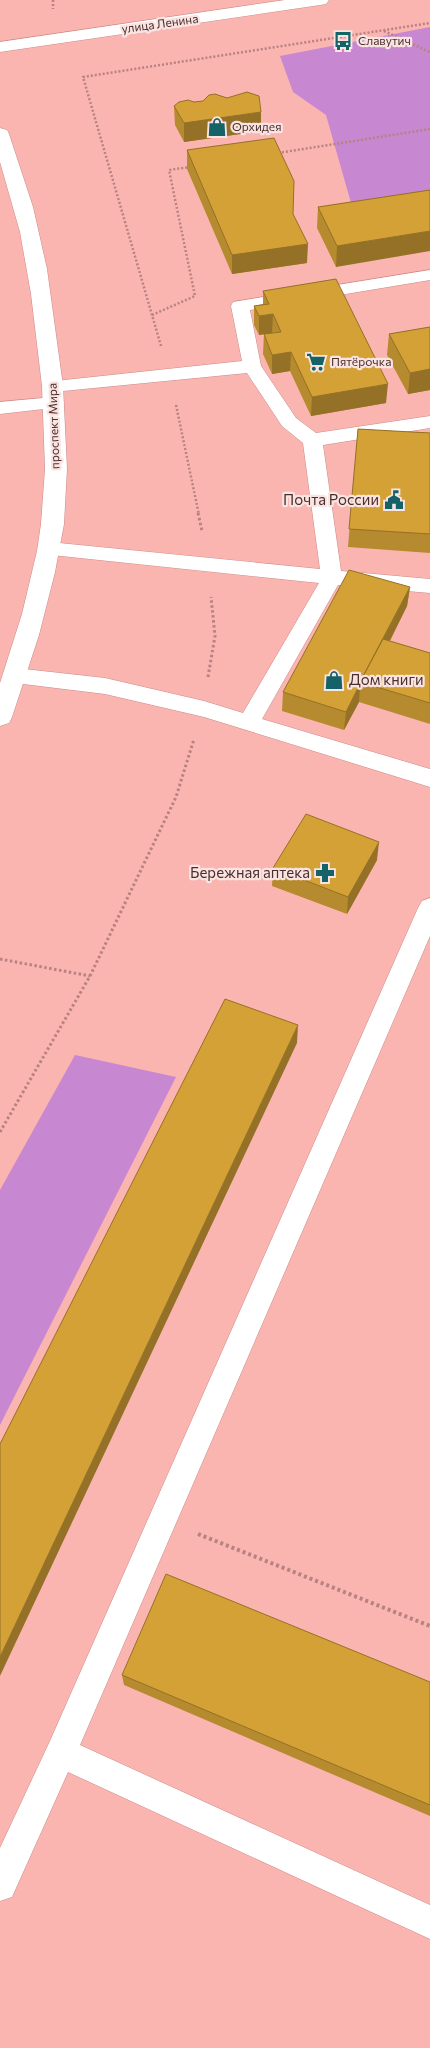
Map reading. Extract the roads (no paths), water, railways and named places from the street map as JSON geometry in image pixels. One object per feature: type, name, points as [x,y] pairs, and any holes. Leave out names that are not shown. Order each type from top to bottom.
[{"type":"main road","name":"улица Ленина","points":[[0,47],[320,0]]},
{"type":"main road","name":"проспект Мира","points":[[0,134],[18,185],[31,233],[54,394],[56,450],[56,484],[49,549],[35,610],[15,676],[0,717]]},
{"type":"lane","points":[[249,722],[332,578],[312,440],[289,422],[252,366],[240,306],[430,275]]},
{"type":"lane","points":[[0,408],[54,394],[170,375],[252,366]]},
{"type":"lane","points":[[312,440],[430,422]]},
{"type":"lane","points":[[49,549],[208,563],[332,578],[430,586]]},
{"type":"lane","points":[[15,676],[105,686],[204,709],[430,778]]},
{"type":"lane","points":[[0,1885],[61,1752],[430,908]]},
{"type":"lane","points":[[61,1752],[430,1922]]},
{"type":"place","name":"Славутич","points":[[343,41]]},
{"type":"place","name":"Орхидея","points":[[217,127]]},
{"type":"place","name":"Пятёрочка","points":[[316,362]]},
{"type":"place","name":"Почта России","points":[[394,500]]},
{"type":"place","name":"Дом книги","points":[[334,680]]},
{"type":"place","name":"Бережная аптека","points":[[325,873]]}]
